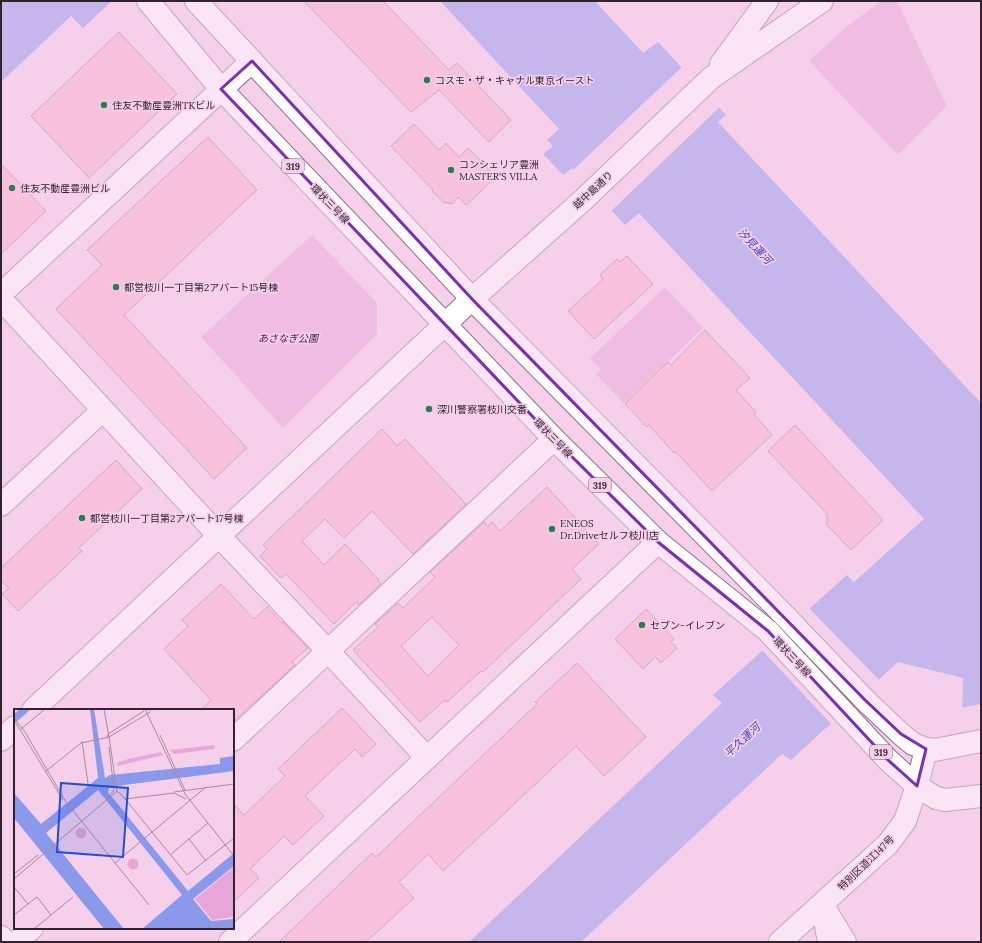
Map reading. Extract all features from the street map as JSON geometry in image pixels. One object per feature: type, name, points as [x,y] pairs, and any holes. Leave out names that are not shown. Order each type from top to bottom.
[{"type":"main road","name":"環状三号線","points":[[148,1],[221,89],[554,439],[658,542],[768,631],[888,760],[917,786],[936,798],[945,800],[979,796]]},
{"type":"main road","name":"319","points":[[196,1],[472,299],[785,616],[865,700],[913,744],[926,749]]},
{"type":"main road","name":"越中島通り","points":[[711,78],[767,1]]},
{"type":"main road","name":"越中島通り","points":[[34,709],[220,537],[472,299],[582,201],[711,78],[822,1]]},
{"type":"main road","points":[[1,294],[252,61]]},
{"type":"main road","points":[[1,299],[220,537],[427,758]]},
{"type":"main road","points":[[1,505],[103,410]]},
{"type":"main road","points":[[234,739],[554,439]]},
{"type":"main road","points":[[230,942],[658,542]]},
{"type":"main road","points":[[1,740],[14,728]]},
{"type":"main road","points":[[926,749],[935,750],[973,743]]},
{"type":"main road","name":"特別区道江147号","points":[[780,942],[888,844],[905,821],[917,786],[926,749]]},
{"type":"main road","points":[[819,942],[822,905]]},
{"type":"main road","points":[[822,905],[829,942]]},
{"type":"main road","points":[[822,905],[845,942]]},
{"type":"main road","points":[[17,942],[31,929]]},
{"type":"main road","points":[[1,937],[6,942]]},
{"type":"highlighted area","points":[[252,61],[472,299],[865,700],[901,734],[926,749],[917,786],[888,760],[768,631],[658,542],[554,439],[221,89]]},
{"type":"green space","points":[[881,1],[897,1],[947,106],[898,155],[809,61],[845,28]]},
{"type":"green space","name":"あさなぎ公園","points":[[312,235],[377,303],[377,334],[283,428],[201,337]]},
{"type":"green space","points":[[665,287],[703,328],[624,404],[596,374],[601,369],[590,358]]},
{"type":"water","points":[[1,1],[112,1],[83,28],[71,16],[1,82]]},
{"type":"water","points":[[440,1],[595,1],[643,53],[658,42],[726,115],[718,122],[981,403],[981,803],[962,717],[963,678],[898,662],[791,760],[782,754],[581,942],[469,942],[722,703],[713,695],[847,575],[854,582],[924,519],[639,213],[625,225],[572,168],[563,175],[543,154],[553,146],[547,140],[559,129]]},
{"type":"pier","points":[[683,66],[721,106],[610,212],[572,171]]},
{"type":"pier","points":[[808,607],[880,681],[832,725],[761,649]]},
{"type":"pier","points":[[981,704],[981,805],[979,803],[960,717],[960,708]]},
{"type":"building","name":"コスモ・ザ・キャナル東京イースト","points":[[304,1],[383,1],[449,70],[457,63],[511,120],[489,142],[439,90],[411,112]]},
{"type":"building","name":"住友不動産豊洲TKビル","points":[[119,32],[177,94],[89,178],[31,116]]},
{"type":"building","name":"コンシェリア豊洲 MASTER'S VILLA","points":[[414,124],[439,150],[446,143],[459,157],[468,148],[496,177],[466,205],[458,197],[452,204],[443,202],[391,146]]},
{"type":"building","name":"都営枝川一丁目第2アパート15号棟","points":[[208,137],[257,190],[124,315],[247,448],[214,479],[56,309],[102,265],[87,250]]},
{"type":"building","name":"住友不動産豊洲ビル","points":[[1,164],[46,211],[1,254]]},
{"type":"building","points":[[627,256],[653,284],[594,339],[568,311],[603,279],[600,275],[617,259],[620,262]]},
{"type":"building","points":[[705,330],[750,378],[736,390],[756,412],[754,414],[772,435],[712,491],[676,452],[674,453],[649,425],[647,427],[625,404],[668,362],[671,365]]},
{"type":"building","points":[[795,425],[883,520],[851,550],[827,525],[827,514],[768,451]]},
{"type":"building","points":[[382,429],[397,446],[405,439],[466,504],[413,554],[372,511],[344,538],[325,519],[302,541],[324,565],[345,544],[381,584],[359,605],[357,601],[334,624],[286,574],[281,578],[260,556],[267,549],[263,545]]},
{"type":"building","name":"都営枝川一丁目第2アパート17号棟","points":[[116,460],[142,489],[79,548],[82,551],[18,611],[2,594],[9,588],[1,580],[1,568]]},
{"type":"building","points":[[547,487],[599,544],[572,569],[581,579],[483,672],[481,671],[447,702],[445,700],[420,722],[353,650],[378,627],[375,624],[398,603],[403,608],[435,577],[430,572],[484,522],[488,527],[492,522],[500,531]],"holes":[[[432,617],[459,645],[428,676],[401,646]]]},
{"type":"building","points":[[221,584],[254,619],[267,607],[308,648],[292,662],[295,665],[234,721],[234,709],[202,709],[211,700],[164,649],[188,626],[182,620]]},
{"type":"building","points":[[646,609],[674,639],[671,642],[677,648],[661,663],[655,657],[643,669],[615,639]]},
{"type":"building","points":[[577,663],[646,737],[604,776],[576,746],[443,871],[428,854],[399,882],[414,898],[366,942],[279,942],[372,853],[376,857],[537,704],[535,702]]},
{"type":"building","points":[[342,708],[376,744],[362,757],[355,749],[305,796],[324,816],[293,845],[284,836],[250,869],[259,878],[234,901],[234,804],[244,815],[285,776],[278,769]]},
{"type":"place","name":"コスモ・ザ・キャナル東京イースト","points":[[427,80]]},
{"type":"place","name":"住友不動産豊洲TKビル","points":[[104,105]]},
{"type":"place","name":"コンシェリア豊洲 MASTER'S VILLA","points":[[451,170]]},
{"type":"place","name":"住友不動産豊洲ビル","points":[[12,188]]},
{"type":"place","name":"都営枝川一丁目第2アパート15号棟","points":[[116,287]]},
{"type":"place","name":"深川警察署枝川交番","points":[[429,409]]},
{"type":"place","name":"都営枝川一丁目第2アパート17号棟","points":[[82,518]]},
{"type":"place","name":"ENEOS Dr.Driveセルフ枝川店","points":[[552,529]]},
{"type":"place","name":"セブン-イレブン","points":[[642,625]]},
{"type":"water label","name":"汐見運河","points":[[755,246]]},
{"type":"water label","name":"平久運河","points":[[742,740]]}]
